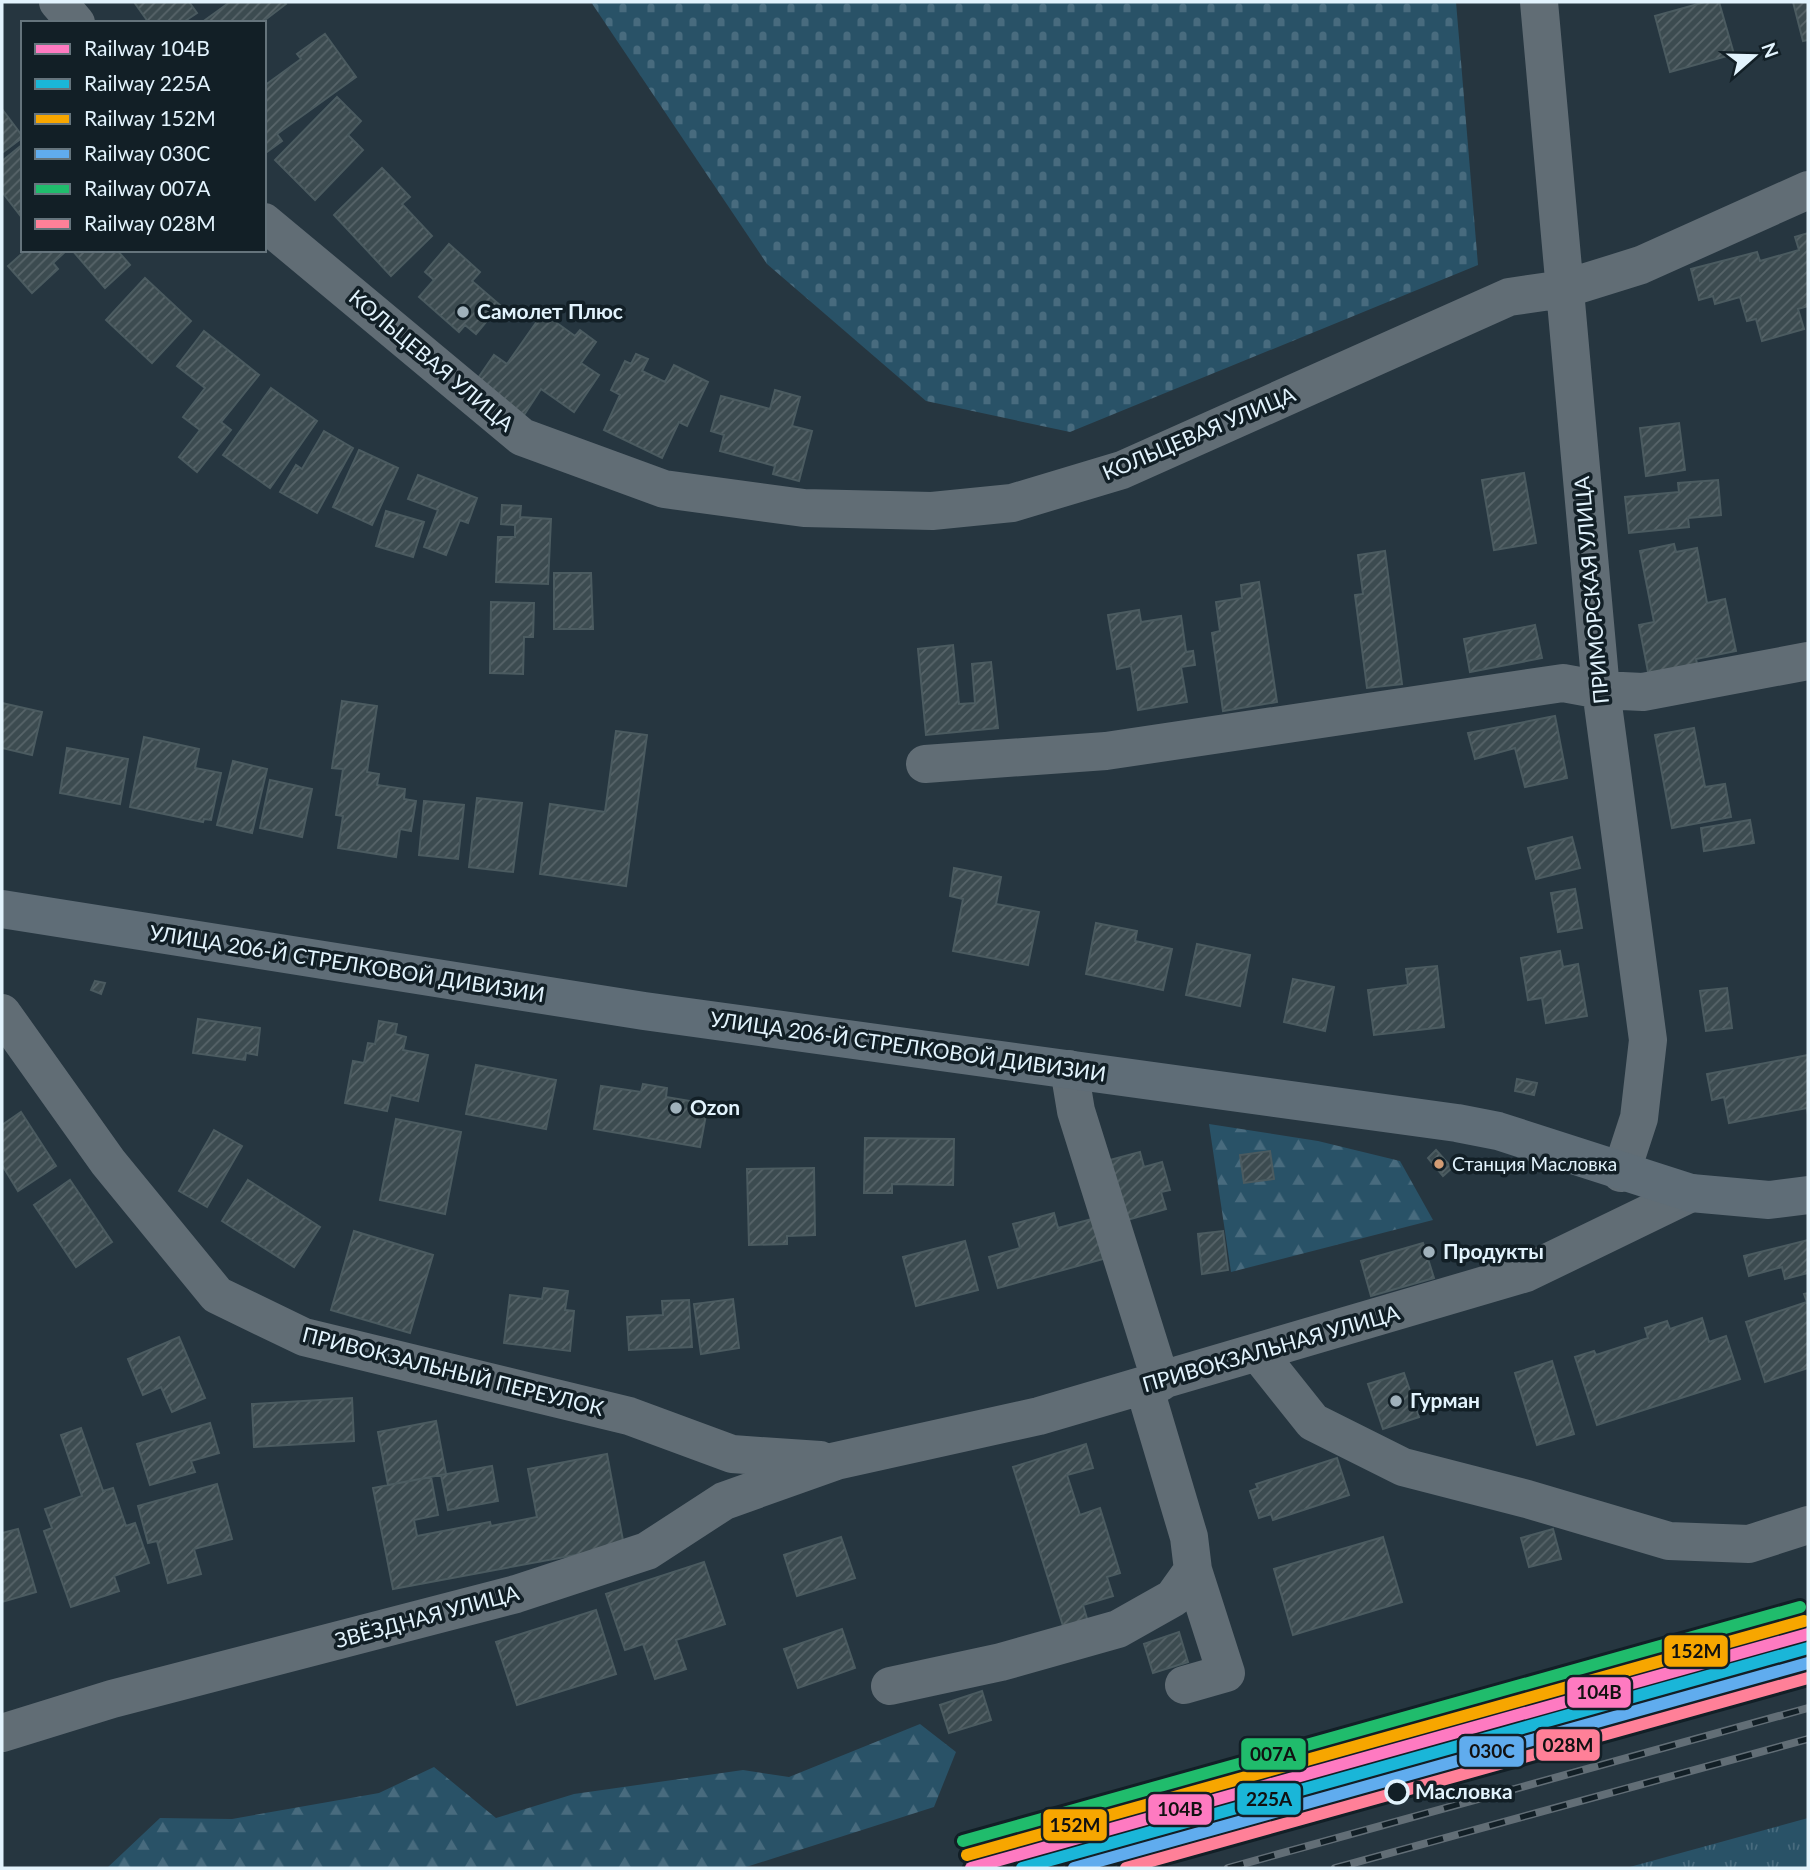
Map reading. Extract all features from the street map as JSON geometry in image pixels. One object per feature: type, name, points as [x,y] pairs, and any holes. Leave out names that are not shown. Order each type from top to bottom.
[{"type":"main road","name":"УЛИЦА 206-Й СТРЕЛКОВОЙ ДИВИЗИИ","points":[[2,909],[644,1011],[1457,1122],[1497,1131],[1690,1193],[1769,1200],[1808,1195]]},
{"type":"street","points":[[58,2],[74,21]]},
{"type":"street","name":"ПРИМОРСКАЯ УЛИЦА","points":[[1539,2],[1601,690],[1648,1040],[1639,1118],[1621,1173]]},
{"type":"street","name":"КОЛЬЦЕВАЯ УЛИЦА","points":[[266,224],[522,437],[664,489],[804,509],[932,511],[1012,503],[1122,470],[1509,298],[1564,289],[1641,265],[1808,190]]},
{"type":"street","points":[[925,764],[1106,751],[1563,683],[1601,690],[1643,692],[1808,661]]},
{"type":"street","name":"ПРИВОКЗАЛЬНЫЙ ПЕРЕУЛОК","points":[[2,1013],[108,1162],[217,1295],[304,1337],[629,1416],[732,1454],[836,1461]]},
{"type":"street","points":[[1069,1069],[1076,1111],[1153,1384],[1189,1537],[1193,1570],[1226,1673],[1184,1685]]},
{"type":"street","name":"ПРИВОКЗАЛЬНАЯ УЛИЦА","points":[[836,1461],[1039,1416],[1526,1273],[1690,1193]]},
{"type":"street","points":[[1258,1353],[1313,1422],[1403,1467],[1527,1499],[1668,1541],[1749,1544],[1808,1525]]},
{"type":"street","name":"ЗВЁЗДНАЯ УЛИЦА","points":[[2,1733],[112,1699],[516,1594],[621,1560],[646,1551],[724,1501],[836,1461]]},
{"type":"street","points":[[890,1686],[1000,1662],[1118,1629],[1173,1598],[1193,1570]]},
{"type":"green space","points":[[591,2],[1456,2],[1478,265],[1070,432],[926,401],[767,264]]},
{"type":"green space","points":[[1209,1124],[1318,1141],[1400,1161],[1433,1220],[1231,1272]]},
{"type":"green space","points":[[920,1724],[956,1752],[934,1807],[743,1868],[107,1868],[160,1818],[232,1819],[379,1793],[434,1767],[496,1818],[574,1794],[743,1770],[789,1777]]},
{"type":"green space","points":[[1808,1818],[1808,1868],[1626,1868]]},
{"type":"building","points":[[134,2],[189,2],[197,13],[185,21],[148,21]]},
{"type":"building","points":[[230,2],[286,4],[264,21],[204,21]]},
{"type":"building","points":[[1705,2],[1719,2],[1734,54],[1670,72],[1655,16]]},
{"type":"building","points":[[1793,2],[1808,2],[1808,40],[1803,41]]},
{"type":"building","points":[[325,34],[356,77],[277,134],[282,141],[266,153],[266,85],[301,59],[297,54]]},
{"type":"building","points":[[337,97],[361,121],[348,135],[363,150],[315,200],[275,160]]},
{"type":"building","points":[[2,109],[21,134],[21,139],[2,153]]},
{"type":"building","points":[[21,146],[21,216],[2,192],[2,161]]},
{"type":"building","points":[[382,168],[410,197],[402,204],[432,236],[391,276],[334,215]]},
{"type":"building","points":[[1808,233],[1808,306],[1798,309],[1804,329],[1762,341],[1756,319],[1747,321],[1740,297],[1715,304],[1713,296],[1699,300],[1691,269],[1757,252],[1760,261],[1799,250],[1795,237]]},
{"type":"building","points":[[449,244],[480,272],[472,281],[500,305],[476,334],[465,325],[459,332],[419,297],[434,280],[425,272]]},
{"type":"building","points":[[24,252],[65,252],[53,263],[58,269],[32,293],[8,266]]},
{"type":"building","points":[[74,252],[119,252],[130,265],[105,288]]},
{"type":"building","points":[[145,278],[191,321],[152,363],[106,320]]},
{"type":"building","points":[[543,313],[575,336],[580,330],[596,342],[581,363],[599,375],[574,412],[541,389],[524,415],[476,381],[494,355],[507,364]]},
{"type":"building","points":[[204,331],[259,375],[221,422],[231,430],[197,472],[179,457],[200,430],[183,417],[205,388],[177,366]]},
{"type":"building","points":[[636,354],[648,359],[642,371],[665,382],[674,365],[708,382],[687,426],[679,422],[662,458],[604,430],[620,395],[611,390],[625,361],[631,364]]},
{"type":"building","points":[[271,388],[317,421],[270,488],[223,455]]},
{"type":"building","points":[[775,390],[800,397],[792,426],[812,431],[799,481],[773,474],[775,466],[720,451],[724,435],[711,431],[721,396],[770,409]]},
{"type":"building","points":[[1679,423],[1685,470],[1646,476],[1640,428]]},
{"type":"building","points":[[324,431],[353,448],[317,513],[280,492],[296,465],[302,469]]},
{"type":"building","points":[[359,450],[398,468],[372,525],[333,507]]},
{"type":"building","points":[[1524,473],[1536,543],[1494,550],[1482,480]]},
{"type":"building","points":[[418,475],[477,498],[468,523],[460,520],[446,555],[424,547],[438,510],[408,499]]},
{"type":"building","points":[[1718,480],[1721,515],[1688,518],[1689,527],[1629,533],[1625,497],[1679,492],[1678,483]]},
{"type":"building","points":[[502,505],[521,506],[520,517],[551,519],[548,584],[496,582],[498,537],[515,537],[515,525],[501,524]]},
{"type":"building","points":[[386,511],[424,522],[413,557],[376,546]]},
{"type":"building","points":[[1674,544],[1676,552],[1697,548],[1707,603],[1725,599],[1736,651],[1696,659],[1698,668],[1649,677],[1639,625],[1654,622],[1640,551]]},
{"type":"building","points":[[1385,551],[1402,684],[1367,688],[1355,595],[1363,594],[1358,555]]},
{"type":"building","points":[[554,573],[591,573],[593,629],[554,629]]},
{"type":"building","points":[[1259,582],[1277,702],[1223,711],[1212,633],[1220,631],[1216,602],[1242,598],[1241,585]]},
{"type":"building","points":[[491,602],[534,603],[533,637],[524,637],[523,674],[490,673]]},
{"type":"building","points":[[1139,610],[1141,622],[1181,616],[1186,652],[1193,651],[1195,665],[1181,667],[1187,702],[1138,710],[1131,666],[1117,669],[1108,615]]},
{"type":"building","points":[[1535,625],[1542,658],[1470,672],[1464,639]]},
{"type":"building","points":[[953,645],[959,704],[975,703],[972,664],[991,662],[998,728],[926,735],[918,649]]},
{"type":"building","points":[[342,701],[377,706],[367,772],[379,774],[377,785],[405,789],[404,799],[416,801],[411,831],[400,829],[396,857],[338,848],[343,816],[336,815],[343,769],[332,768]]},
{"type":"building","points":[[2,703],[42,712],[32,755],[2,748]]},
{"type":"building","points":[[1555,716],[1567,778],[1525,787],[1515,748],[1475,759],[1468,733]]},
{"type":"building","points":[[1694,728],[1705,787],[1725,784],[1731,817],[1672,828],[1655,735]]},
{"type":"building","points":[[616,731],[647,735],[626,886],[540,874],[550,804],[605,812]]},
{"type":"building","points":[[144,737],[199,749],[195,768],[221,773],[211,820],[204,819],[203,822],[130,807]]},
{"type":"building","points":[[67,748],[128,759],[120,804],[60,793]]},
{"type":"building","points":[[233,761],[267,769],[252,833],[217,825]]},
{"type":"building","points":[[270,780],[312,789],[302,837],[260,828]]},
{"type":"building","points":[[477,798],[522,803],[513,872],[469,867]]},
{"type":"building","points":[[424,801],[464,805],[458,859],[419,855]]},
{"type":"building","points":[[1750,820],[1754,843],[1704,851],[1701,828]]},
{"type":"building","points":[[1572,837],[1580,868],[1536,879],[1528,848]]},
{"type":"building","points":[[954,868],[1001,877],[996,904],[1039,912],[1028,965],[953,951],[963,899],[950,896]]},
{"type":"building","points":[[1575,889],[1582,928],[1558,932],[1551,893]]},
{"type":"building","points":[[1096,923],[1137,931],[1135,941],[1172,949],[1163,990],[1086,974]]},
{"type":"building","points":[[1197,944],[1250,955],[1240,1006],[1186,995]]},
{"type":"building","points":[[1560,951],[1563,967],[1578,964],[1587,1016],[1546,1023],[1542,998],[1528,1000],[1521,958]]},
{"type":"building","points":[[1437,966],[1444,1027],[1374,1035],[1368,990],[1408,985],[1406,969]]},
{"type":"building","points":[[1293,979],[1334,987],[1325,1031],[1284,1022]]},
{"type":"building","points":[[95,981],[105,983],[101,994],[91,990]]},
{"type":"building","points":[[1727,988],[1732,1028],[1706,1031],[1700,991]]},
{"type":"building","points":[[198,1019],[260,1028],[257,1055],[246,1053],[245,1060],[193,1053]]},
{"type":"building","points":[[379,1021],[397,1024],[395,1034],[406,1037],[403,1050],[428,1055],[418,1101],[391,1095],[387,1111],[345,1103],[353,1061],[364,1063],[368,1043],[375,1044]]},
{"type":"building","points":[[1808,1055],[1808,1115],[1807,1108],[1729,1123],[1724,1097],[1712,1100],[1707,1074]]},
{"type":"building","points":[[476,1065],[556,1080],[546,1129],[466,1114]]},
{"type":"building","points":[[1517,1079],[1537,1083],[1534,1095],[1515,1091]]},
{"type":"building","points":[[643,1084],[667,1088],[666,1097],[708,1104],[700,1147],[594,1129],[601,1086],[641,1092]]},
{"type":"building","points":[[21,1112],[56,1166],[18,1191],[2,1165],[2,1125]]},
{"type":"building","points":[[396,1119],[461,1132],[445,1214],[380,1200]]},
{"type":"building","points":[[214,1130],[242,1146],[207,1207],[179,1191]]},
{"type":"building","points":[[865,1138],[954,1139],[953,1185],[892,1184],[892,1193],[864,1193]]},
{"type":"building","points":[[1436,1150],[1452,1168],[1443,1176],[1428,1158]]},
{"type":"building","points":[[1270,1151],[1274,1179],[1244,1183],[1240,1155]]},
{"type":"building","points":[[1140,1152],[1144,1167],[1162,1162],[1170,1190],[1161,1192],[1166,1209],[1127,1220],[1110,1160]]},
{"type":"building","points":[[814,1168],[815,1235],[787,1236],[787,1244],[749,1245],[747,1169]]},
{"type":"building","points":[[70,1180],[112,1242],[76,1267],[34,1205]]},
{"type":"building","points":[[248,1180],[320,1227],[294,1267],[222,1221]]},
{"type":"building","points":[[1054,1213],[1058,1228],[1092,1219],[1103,1259],[998,1288],[989,1257],[1020,1248],[1013,1224]]},
{"type":"building","points":[[354,1231],[433,1255],[410,1333],[331,1310]]},
{"type":"building","points":[[1223,1231],[1228,1270],[1202,1274],[1198,1234]]},
{"type":"building","points":[[1808,1240],[1808,1273],[1785,1279],[1782,1267],[1749,1276],[1744,1256]]},
{"type":"building","points":[[965,1241],[978,1290],[916,1306],[903,1257]]},
{"type":"building","points":[[1423,1243],[1434,1278],[1371,1296],[1361,1261]]},
{"type":"building","points":[[544,1288],[568,1291],[565,1310],[574,1311],[570,1351],[504,1343],[510,1295],[542,1299]]},
{"type":"building","points":[[1808,1293],[1808,1368],[1765,1382],[1746,1322],[1807,1302],[1804,1294]]},
{"type":"building","points":[[733,1299],[739,1348],[701,1354],[694,1304]]},
{"type":"building","points":[[689,1300],[692,1347],[629,1350],[627,1317],[663,1315],[662,1301]]},
{"type":"building","points":[[1702,1318],[1709,1342],[1726,1336],[1740,1379],[1597,1425],[1575,1357],[1594,1351],[1596,1355],[1648,1338],[1645,1328],[1667,1321],[1670,1329]]},
{"type":"building","points":[[179,1337],[205,1398],[172,1412],[161,1387],[143,1395],[128,1359]]},
{"type":"building","points":[[1552,1361],[1574,1434],[1537,1445],[1515,1373]]},
{"type":"building","points":[[1404,1373],[1419,1417],[1383,1429],[1368,1384]]},
{"type":"building","points":[[352,1398],[354,1441],[254,1447],[252,1404]]},
{"type":"building","points":[[436,1421],[446,1474],[388,1485],[378,1432]]},
{"type":"building","points":[[210,1423],[219,1453],[191,1461],[195,1472],[150,1485],[137,1444]]},
{"type":"building","points":[[81,1428],[103,1491],[113,1488],[126,1526],[135,1523],[149,1563],[114,1576],[119,1591],[71,1607],[44,1531],[52,1528],[45,1509],[82,1496],[61,1435]]},
{"type":"building","points":[[1086,1444],[1093,1468],[1067,1475],[1080,1515],[1100,1508],[1120,1573],[1107,1577],[1113,1596],[1083,1605],[1088,1622],[1064,1629],[1013,1467]]},
{"type":"building","points":[[607,1454],[624,1546],[393,1589],[373,1488],[431,1477],[438,1515],[414,1520],[417,1536],[490,1522],[491,1526],[537,1517],[528,1469]]},
{"type":"building","points":[[1337,1458],[1349,1495],[1273,1520],[1271,1514],[1259,1518],[1250,1491],[1258,1488],[1256,1484]]},
{"type":"building","points":[[492,1466],[498,1501],[448,1510],[441,1475]]},
{"type":"building","points":[[217,1484],[232,1539],[194,1549],[201,1574],[168,1583],[157,1541],[148,1543],[138,1506]]},
{"type":"building","points":[[18,1529],[36,1592],[2,1602],[2,1533]]},
{"type":"building","points":[[1553,1529],[1561,1559],[1529,1567],[1521,1538]]},
{"type":"building","points":[[841,1537],[855,1578],[797,1596],[784,1555]]},
{"type":"building","points":[[1383,1537],[1402,1602],[1293,1635],[1274,1569]]},
{"type":"building","points":[[704,1562],[725,1624],[676,1640],[686,1669],[655,1679],[643,1644],[625,1650],[606,1594]]},
{"type":"building","points":[[596,1610],[616,1674],[517,1705],[496,1642]]},
{"type":"building","points":[[842,1629],[855,1668],[798,1688],[784,1649]]},
{"type":"building","points":[[1179,1632],[1188,1662],[1153,1673],[1144,1644]]},
{"type":"building","points":[[982,1691],[991,1720],[949,1733],[940,1705]]},
{"type":"railway","points":[[1228,1868],[1808,1708]]},
{"type":"railway","points":[[1335,1868],[1808,1739]]},
{"type":"rail line","name":"007А","points":[[963,1841],[1800,1607]]},
{"type":"rail line","name":"152М","points":[[967,1855],[1804,1621]]},
{"type":"rail line","name":"104В","points":[[971,1868],[1808,1634]]},
{"type":"rail line","name":"225А","points":[[1022,1868],[1808,1648]]},
{"type":"rail line","name":"030C","points":[[1074,1868],[1808,1663]]},
{"type":"rail line","name":"028М","points":[[1126,1868],[1808,1678]]},
{"type":"place","name":"Самолет Плюс","points":[[463,312]]},
{"type":"place","name":"Ozon","points":[[676,1108]]},
{"type":"place","name":"Станция Масловка","points":[[1439,1164]]},
{"type":"place","name":"Продукты","points":[[1429,1252]]},
{"type":"place","name":"Гурман","points":[[1396,1401]]},
{"type":"place","name":"Масловка","points":[[1397,1792]]}]
